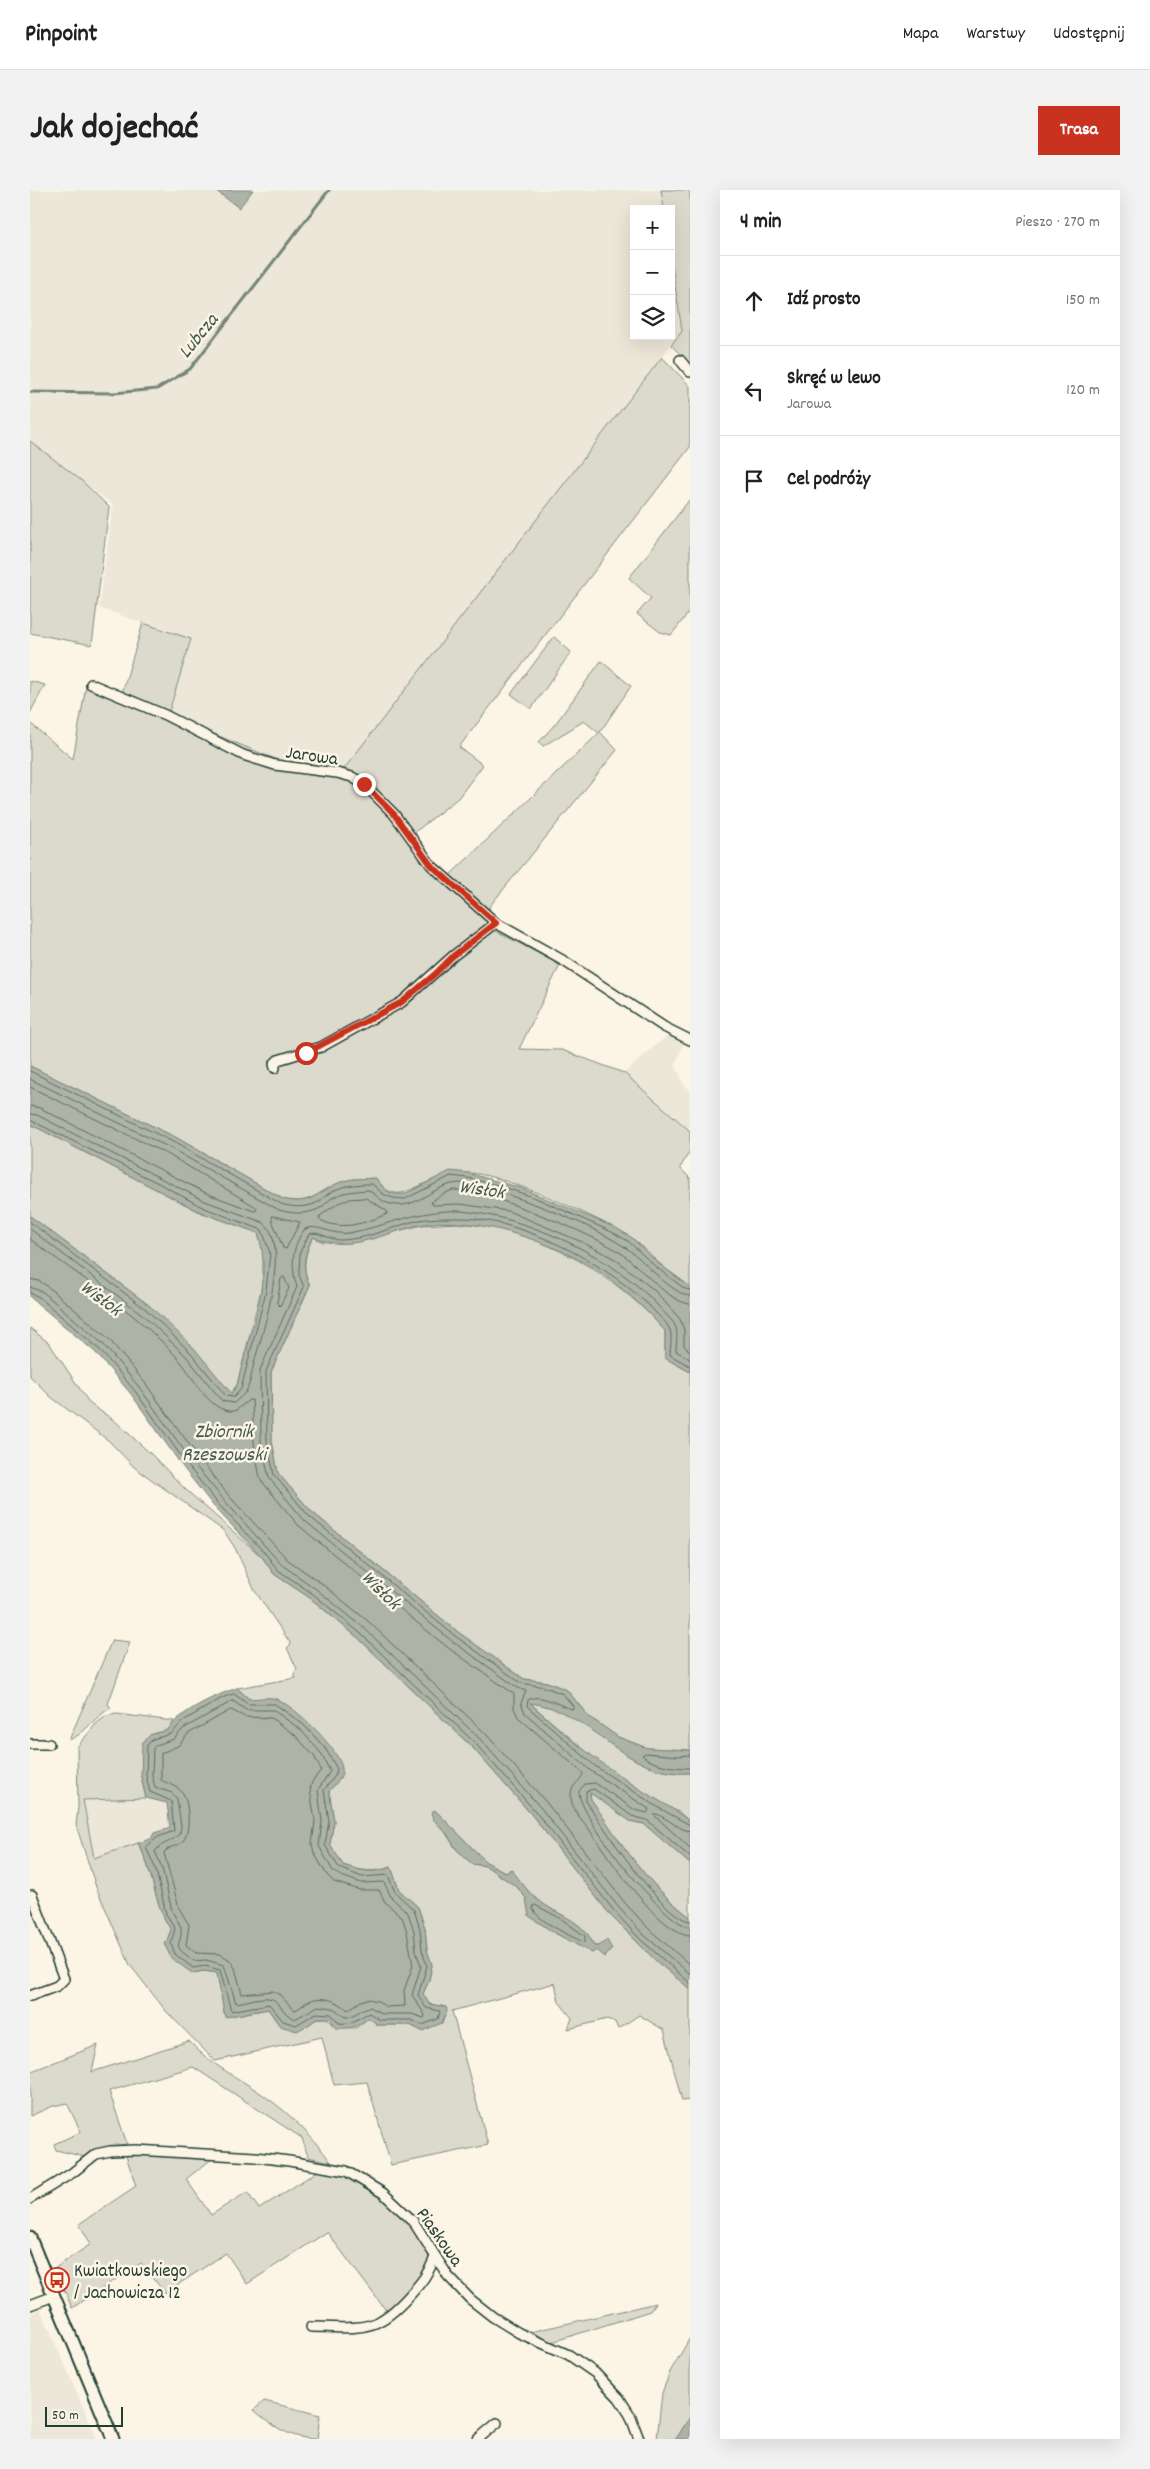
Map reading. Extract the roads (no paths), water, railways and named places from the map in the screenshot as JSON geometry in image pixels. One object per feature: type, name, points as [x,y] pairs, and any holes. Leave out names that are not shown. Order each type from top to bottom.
[{"type":"street","points":[[680,360],[690,372]]},
{"type":"street","name":"Jarowa","points":[[91,684],[165,715],[243,755],[275,765],[337,773],[352,777],[364,784],[394,814],[431,865],[496,923],[564,961],[664,1027],[690,1040]]},
{"type":"street","points":[[275,1068],[274,1064],[278,1060],[321,1047],[402,1002],[453,956],[496,923]]},
{"type":"street","points":[[30,1744],[49,1744]]},
{"type":"street","points":[[30,1996],[57,1986],[64,1979],[32,1895]]},
{"type":"street","name":"Piaskowa","points":[[30,2200],[72,2173],[96,2154],[110,2151],[136,2150],[289,2161],[346,2171],[365,2181],[391,2200],[413,2221],[426,2238],[435,2258],[470,2299],[493,2317],[519,2333],[569,2355],[596,2373],[619,2398],[630,2415],[639,2439]]},
{"type":"street","points":[[30,2238],[113,2439]]},
{"type":"street","points":[[312,2327],[362,2327],[380,2323],[395,2312],[428,2275],[435,2258]]},
{"type":"street","points":[[30,2305],[54,2296]]},
{"type":"street","points":[[478,2439],[497,2423]]},
{"type":"water","points":[[215,190],[253,190],[239,208]]},
{"type":"water","name":"Zbiornik Rzeszowski","points":[[30,1066],[177,1138],[283,1199],[301,1201],[344,1181],[376,1178],[385,1190],[394,1194],[405,1194],[450,1171],[468,1173],[521,1188],[616,1228],[631,1237],[659,1264],[690,1287],[690,1372],[665,1358],[665,1331],[645,1309],[607,1277],[589,1265],[543,1243],[491,1228],[441,1222],[419,1225],[353,1243],[326,1242],[313,1237],[307,1249],[305,1261],[305,1273],[310,1285],[271,1372],[272,1441],[278,1473],[312,1512],[458,1632],[524,1679],[547,1682],[567,1690],[588,1716],[618,1737],[647,1748],[690,1750],[690,1773],[667,1772],[646,1765],[626,1755],[571,1717],[551,1708],[530,1703],[592,1756],[690,1822],[690,1864],[644,1824],[630,1821],[590,1793],[591,1799],[613,1831],[648,1877],[661,1892],[690,1917],[690,1989],[656,1961],[611,1916],[531,1814],[472,1747],[357,1637],[310,1598],[274,1574],[262,1557],[215,1508],[185,1470],[131,1394],[95,1352],[30,1297],[30,1216],[150,1306],[194,1348],[231,1393],[237,1385],[258,1309],[263,1270],[262,1251],[258,1233],[200,1212],[30,1124]]},
{"type":"water","points":[[237,1688],[249,1699],[273,1698],[284,1703],[304,1718],[333,1750],[342,1768],[342,1775],[329,1791],[334,1821],[330,1844],[343,1865],[367,1871],[391,1867],[399,1890],[418,1907],[425,1928],[427,1950],[432,1965],[429,1980],[423,1994],[429,2004],[446,2007],[447,2011],[442,2023],[422,2031],[410,2025],[378,2025],[369,2018],[354,2027],[336,2028],[330,2018],[317,2018],[297,2031],[280,2026],[268,2009],[225,2017],[217,1973],[204,1971],[192,1973],[171,1958],[165,1945],[171,1930],[160,1909],[147,1865],[138,1843],[151,1839],[154,1833],[170,1828],[167,1803],[146,1798],[141,1777],[142,1743],[150,1735],[168,1730],[181,1716],[199,1704]]},
{"type":"water","points":[[435,1810],[486,1862],[507,1873],[511,1869],[533,1896],[572,1920],[584,1930],[594,1946],[599,1946],[607,1940],[612,1949],[605,1957],[597,1950],[592,1953],[553,1932],[529,1916],[526,1898],[517,1887],[486,1866],[472,1864],[456,1849],[447,1834],[433,1819],[431,1812]]},
{"type":"water","points":[[690,2417],[690,2439],[676,2439]]},
{"type":"waterway","name":"Lubcza","points":[[30,392],[114,393],[157,389],[190,369],[329,190]]},
{"type":"place","name":"Kwiatkowskiego / Jachowicza 12","points":[[57,2280]]},
{"type":"water label","name":"Wisłok","points":[[482,1188]]},
{"type":"water label","name":"Wisłok","points":[[102,1297]]},
{"type":"water label","name":"Wisłok","points":[[382,1589]]}]
